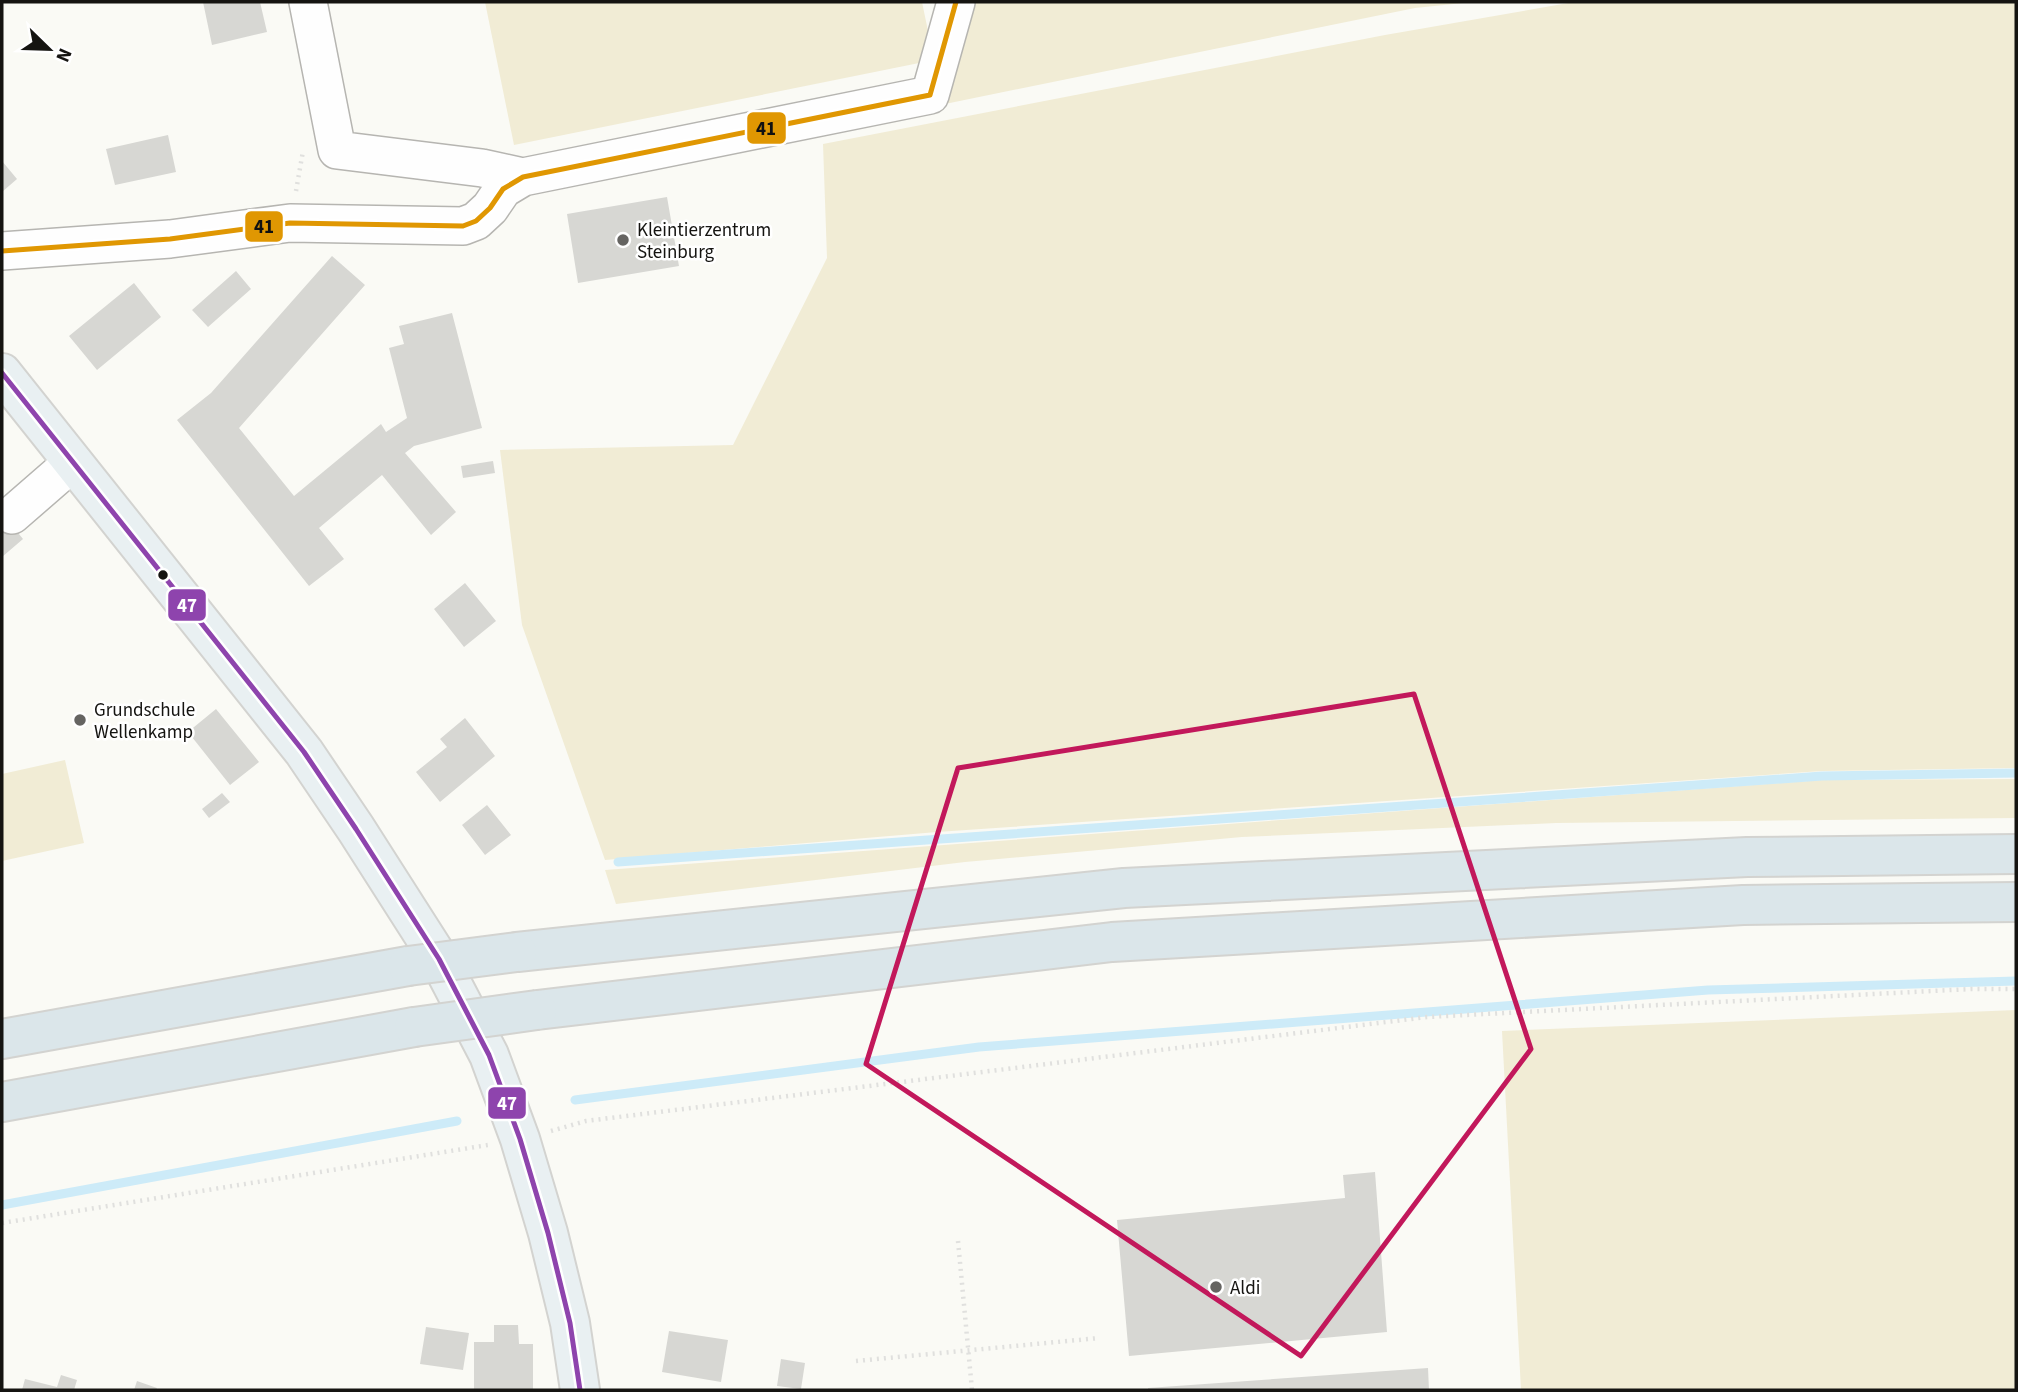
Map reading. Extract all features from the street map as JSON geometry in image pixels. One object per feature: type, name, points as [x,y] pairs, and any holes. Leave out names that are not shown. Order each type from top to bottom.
[{"type":"highway","points":[[2,1039],[408,966],[517,952],[1124,888],[1747,857],[2016,854]]},
{"type":"highway","points":[[2,1102],[414,1027],[1112,942],[1743,905],[2016,902]]},
{"type":"main road","points":[[2,373],[304,752],[439,959],[489,1055],[520,1139],[565,1301],[580,1390]]},
{"type":"street","points":[[308,2],[337,150],[482,168],[523,177]]},
{"type":"street","points":[[2,251],[170,239],[290,223],[463,226],[476,221],[490,208],[503,189],[523,177],[930,95],[956,2]]},
{"type":"street","points":[[12,516],[73,462]]},
{"type":"path","points":[[290,223],[306,136],[333,131]]},
{"type":"path","points":[[2,1223],[520,1139],[586,1121],[1427,1017],[1971,989],[2016,989]]},
{"type":"path","points":[[958,1241],[972,1390]]},
{"type":"path","points":[[856,1361],[1099,1338]]},
{"type":"highlighted area","points":[[1414,694],[1531,1049],[1301,1356],[866,1064],[958,768]]},
{"type":"shaded area","points":[[485,2],[922,2],[934,60],[514,145]]},
{"type":"shaded area","points":[[970,2],[1473,2],[1415,8],[945,104]]},
{"type":"shaded area","points":[[1574,2],[2016,2],[2016,768],[1822,771],[937,832],[605,860],[522,625],[500,450],[733,445],[827,258],[823,144],[1385,35]]},
{"type":"shaded area","points":[[65,760],[84,843],[2,861],[2,774]]},
{"type":"shaded area","points":[[2016,779],[2016,818],[1556,823],[1242,837],[965,862],[616,904],[605,870],[1821,780]]},
{"type":"shaded area","points":[[2016,1010],[2016,1390],[1521,1390],[1502,1031]]},
{"type":"building","points":[[203,2],[260,2],[267,32],[212,45]]},
{"type":"building","points":[[168,135],[176,172],[115,185],[106,149]]},
{"type":"building","points":[[2,161],[17,179],[2,192]]},
{"type":"building","name":"Kleintierzentrum Steinburg","points":[[667,197],[679,266],[578,283],[567,214]]},
{"type":"building","points":[[332,256],[365,285],[239,428],[294,496],[381,424],[386,432],[407,418],[389,348],[404,344],[399,326],[452,313],[482,428],[414,446],[405,453],[456,512],[431,535],[382,475],[319,528],[344,559],[309,586],[177,420],[211,393]]},
{"type":"building","points":[[236,271],[251,289],[208,327],[192,310]]},
{"type":"building","points":[[134,283],[161,317],[97,370],[69,336]]},
{"type":"building","points":[[493,461],[495,473],[463,478],[461,466]]},
{"type":"building","points":[[2,513],[23,539],[2,557]]},
{"type":"building","points":[[465,583],[496,621],[464,647],[434,609]]},
{"type":"building","points":[[216,709],[259,762],[230,785],[188,732]]},
{"type":"building","points":[[465,718],[495,756],[440,802],[416,772],[447,747],[440,739]]},
{"type":"building","points":[[222,793],[230,802],[209,818],[202,809]]},
{"type":"building","points":[[487,805],[511,835],[485,855],[462,825]]},
{"type":"building","points":[[1375,1172],[1387,1332],[1129,1356],[1117,1220],[1345,1198],[1343,1175]]},
{"type":"building","points":[[494,1325],[518,1325],[519,1344],[533,1344],[533,1390],[474,1390],[474,1342],[494,1342]]},
{"type":"building","points":[[426,1327],[469,1333],[463,1370],[420,1364]]},
{"type":"building","points":[[669,1331],[728,1340],[721,1382],[662,1372]]},
{"type":"building","points":[[781,1359],[805,1363],[801,1389],[777,1386]]},
{"type":"building","points":[[1428,1368],[1429,1390],[1148,1390],[1148,1388]]},
{"type":"building","points":[[61,1375],[77,1380],[74,1390],[22,1390],[25,1379],[57,1387]]},
{"type":"building","points":[[137,1381],[157,1388],[134,1390]]},
{"type":"waterway","points":[[618,862],[1822,776],[2016,773]]},
{"type":"waterway","points":[[575,1100],[979,1047],[1708,990],[2016,981]]},
{"type":"waterway","points":[[2,1205],[457,1121]]},
{"type":"transit line","name":"41","points":[[2,251],[170,239],[290,223],[463,226],[476,221],[490,208],[503,189],[523,177],[930,95],[956,2]]},
{"type":"transit line","name":"47","points":[[2,373],[304,752],[439,959],[489,1055],[520,1139],[548,1233],[570,1323],[580,1390]]},
{"type":"place","name":"Kleintierzentrum Steinburg","points":[[623,240]]},
{"type":"place","name":"Grundschule Wellenkamp","points":[[80,720]]},
{"type":"place","name":"Aldi","points":[[1216,1287]]}]
